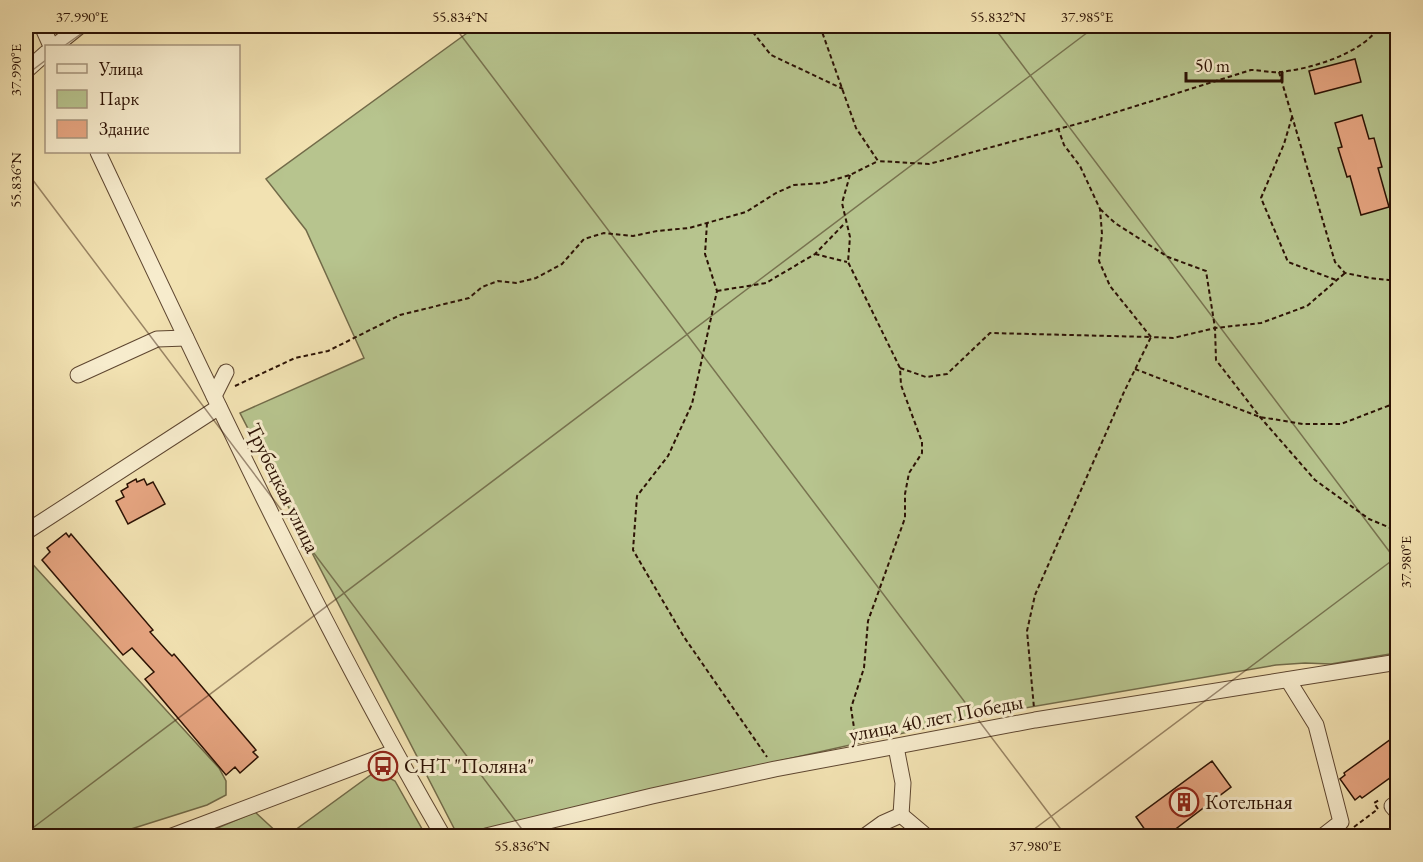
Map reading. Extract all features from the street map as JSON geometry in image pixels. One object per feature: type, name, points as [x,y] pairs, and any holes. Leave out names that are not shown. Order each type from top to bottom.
[{"type":"street","points":[[42,26],[52,45]]},
{"type":"street","points":[[54,45],[80,26]]},
{"type":"street","points":[[26,71],[45,54]]},
{"type":"street","name":"Трубецкая улица","points":[[98,153],[292,556],[394,752],[443,837]]},
{"type":"street","points":[[78,375],[157,339],[186,338]]},
{"type":"street","points":[[26,532],[217,402],[226,372]]},
{"type":"street","name":"улица 40 лет Победы","points":[[486,837],[652,796],[857,754],[1035,720],[1398,662]]},
{"type":"street","points":[[1288,680],[1316,725],[1341,822],[1323,837]]},
{"type":"street","points":[[896,747],[903,783],[901,815]]},
{"type":"street","points":[[172,837],[394,752]]},
{"type":"street","points":[[1398,802],[1392,806],[1398,813]]},
{"type":"street","points":[[865,837],[883,823],[901,815]]},
{"type":"street","points":[[901,815],[926,837]]},
{"type":"path","points":[[748,26],[771,55],[843,89]]},
{"type":"path","points":[[820,26],[856,128],[878,161]]},
{"type":"path","points":[[217,402],[295,358],[328,351],[400,315],[469,298],[482,287],[498,281],[516,283],[536,278],[562,264],[584,239],[604,233],[633,236],[689,228],[746,212],[776,193],[794,185],[823,183],[850,175],[878,161],[929,164],[1088,121],[1251,70],[1279,72],[1324,64],[1345,54],[1375,34],[1379,26]]},
{"type":"path","points":[[1279,72],[1335,262],[1344,273],[1398,281]]},
{"type":"path","points":[[1292,117],[1284,144],[1261,198],[1288,262],[1336,280]]},
{"type":"path","points":[[1058,128],[1064,145],[1080,166],[1100,209],[1102,234],[1099,261],[1110,286],[1151,337]]},
{"type":"path","points":[[850,175],[842,203],[850,237],[848,262],[900,368],[901,384],[922,442],[922,453],[909,473],[904,494],[905,518],[868,621],[864,668],[851,708],[857,754]]},
{"type":"path","points":[[1100,209],[1115,223],[1168,257],[1206,271],[1215,328],[1216,360],[1260,417],[1315,480],[1369,519],[1398,531]]},
{"type":"path","points":[[708,223],[705,254],[717,291],[692,404],[668,456],[637,496],[633,550],[684,637],[775,770]]},
{"type":"path","points":[[717,291],[766,283],[815,254],[845,223]]},
{"type":"path","points":[[815,254],[848,262]]},
{"type":"path","points":[[900,368],[926,377],[947,374],[990,333],[1173,338],[1215,328],[1260,323],[1307,306],[1344,273]]},
{"type":"path","points":[[1035,720],[1027,631],[1035,595],[1151,337]]},
{"type":"path","points":[[1135,369],[1260,417],[1303,424],[1341,424],[1398,402]]},
{"type":"path","points":[[1351,830],[1378,809]]},
{"type":"green space","points":[[472,26],[1397,26],[1398,650],[1390,654],[1331,664],[1276,665],[984,715],[458,836],[240,413],[364,358],[306,230],[266,179],[474,28]]},
{"type":"green space","points":[[26,557],[219,768],[226,781],[226,795],[207,805],[109,836],[26,836]]},
{"type":"green space","points":[[372,774],[382,774],[395,781],[426,836],[287,836]]},
{"type":"green space","points":[[255,812],[281,836],[196,836],[201,835]]},
{"type":"building","points":[[1355,59],[1361,82],[1315,94],[1309,71]]},
{"type":"building","points":[[1362,115],[1369,139],[1374,138],[1382,167],[1378,168],[1389,207],[1361,215],[1350,176],[1347,177],[1338,148],[1342,147],[1335,123]]},
{"type":"building","points":[[136,479],[137,482],[144,479],[147,485],[153,482],[165,504],[128,524],[116,501],[124,497],[121,491],[128,487],[127,484]]},
{"type":"building","points":[[66,533],[69,537],[71,534],[153,630],[150,632],[172,656],[174,654],[256,750],[253,752],[258,757],[240,773],[235,767],[226,775],[145,679],[154,672],[132,648],[123,655],[42,560],[50,552],[47,548]]},
{"type":"building","points":[[1398,734],[1398,772],[1362,798],[1360,796],[1355,800],[1340,779],[1345,775],[1344,773]]},
{"type":"building","name":"Котельная","points":[[1212,761],[1231,787],[1165,837],[1150,837],[1136,817]]},
{"type":"place","name":"СНТ \"Поляна\"","points":[[383,766]]},
{"type":"place","name":"Котельная","points":[[1184,802]]}]
